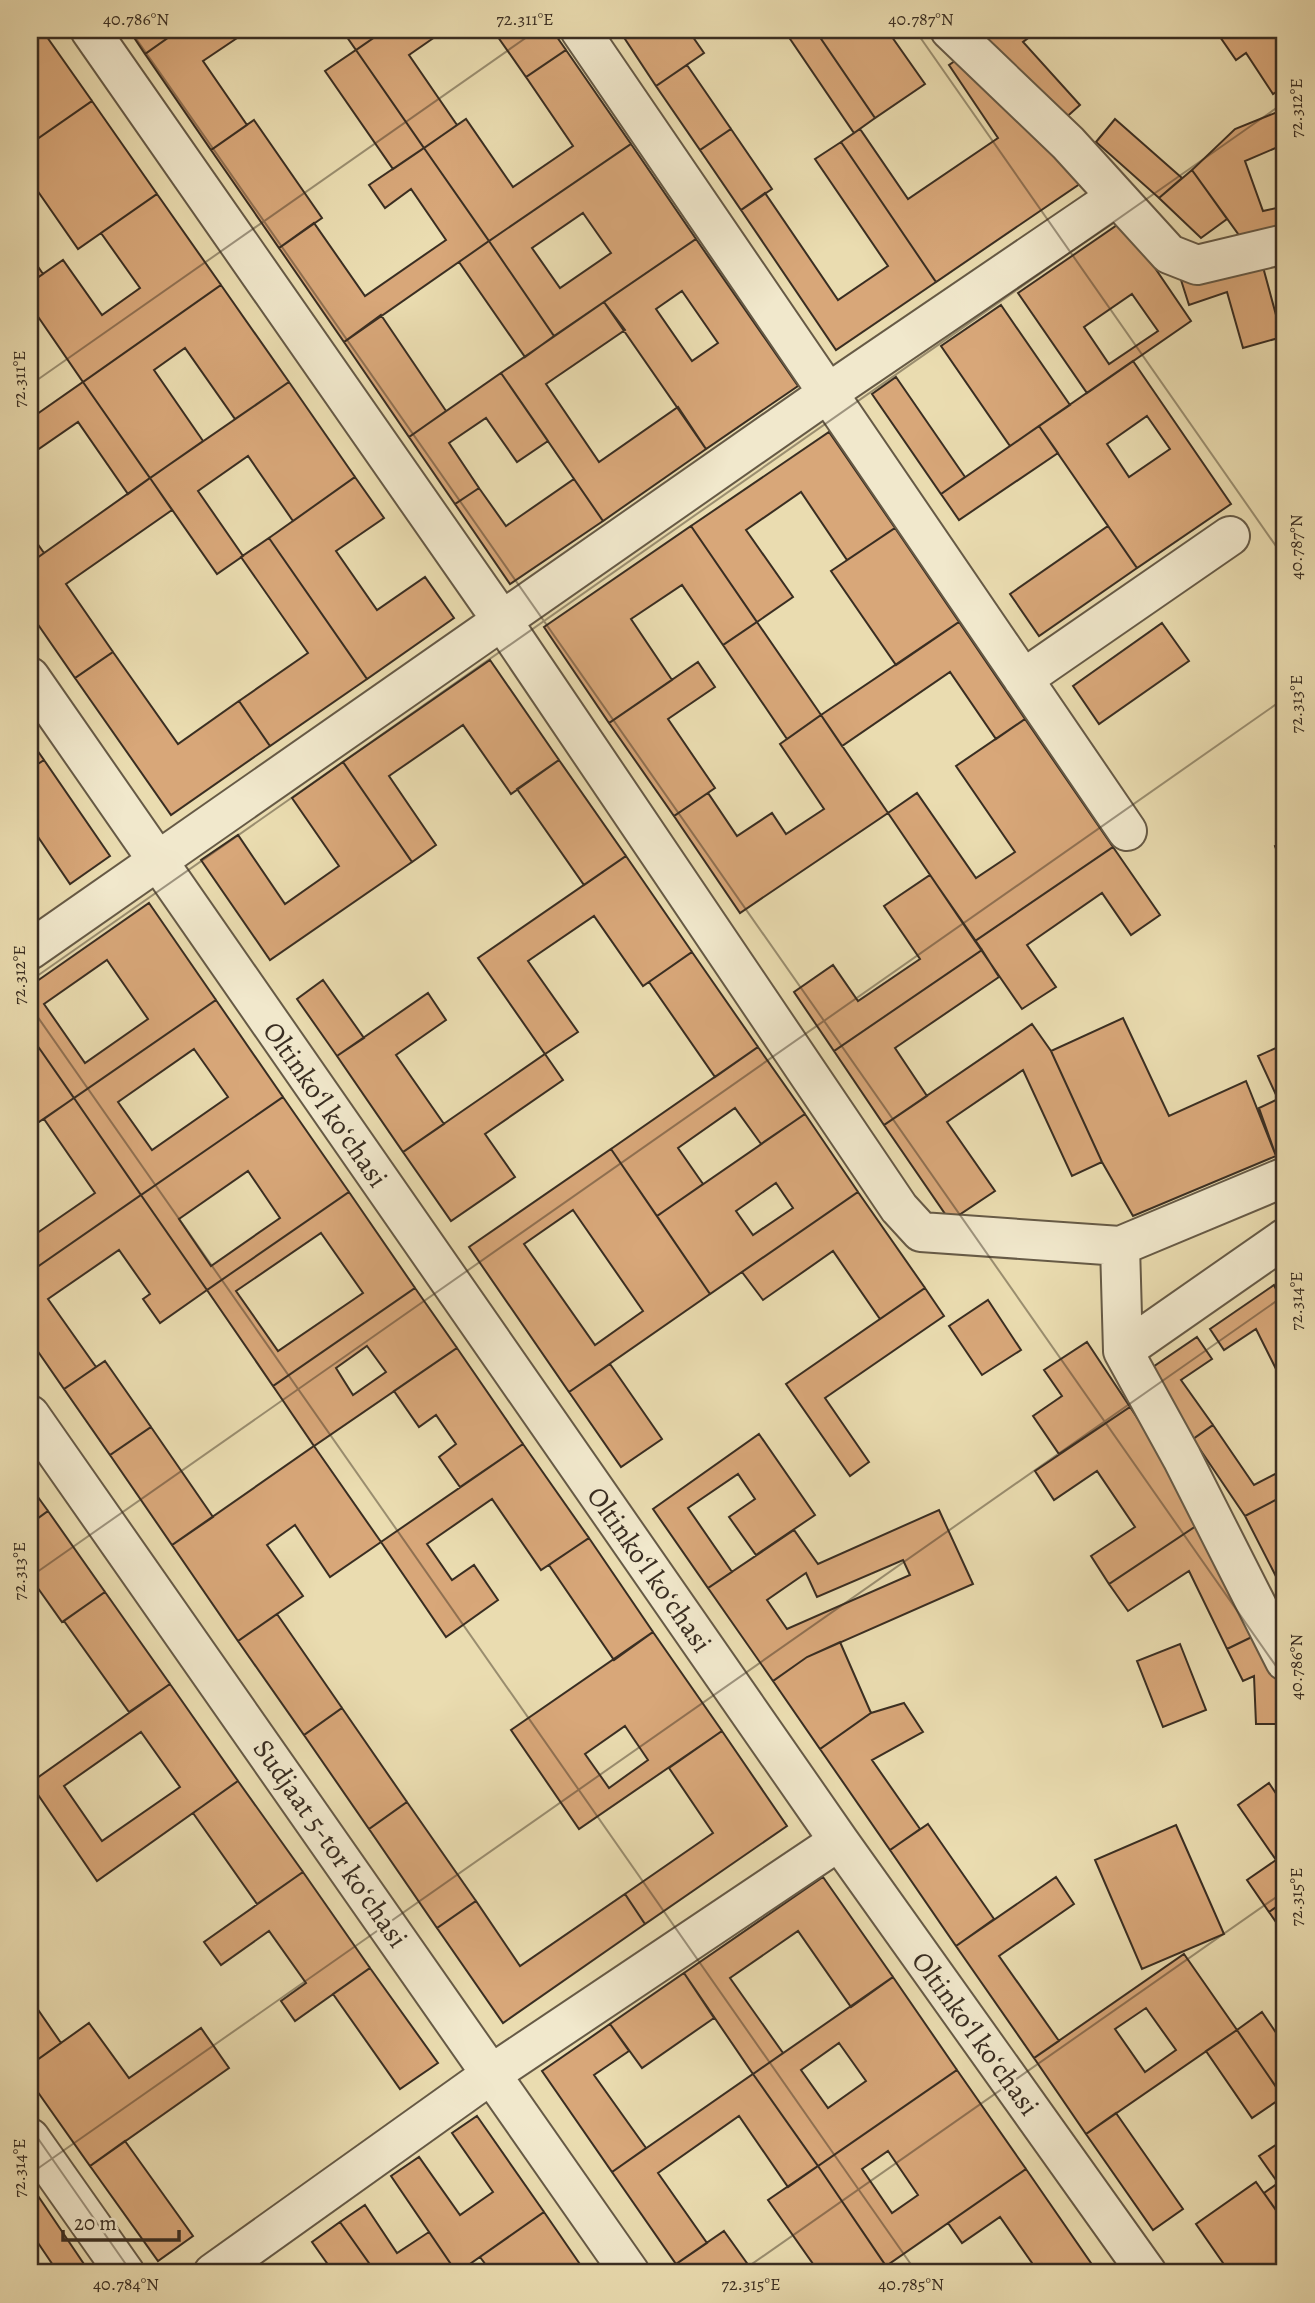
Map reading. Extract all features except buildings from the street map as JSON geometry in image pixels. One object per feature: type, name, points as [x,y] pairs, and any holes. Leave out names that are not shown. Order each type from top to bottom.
[{"type":"street","points":[[90,30],[503,622],[899,1208],[921,1232],[1120,1246],[1285,1177]]},
{"type":"street","points":[[580,30],[1127,831]]},
{"type":"street","points":[[950,30],[1068,143],[1169,254],[1197,265],[1285,244]]},
{"type":"street","points":[[30,950],[828,393],[1116,197]]},
{"type":"street","points":[[1023,679],[1230,536]]},
{"type":"street","name":"Oltinkoʻl koʻchasi","points":[[30,677],[839,1842],[1147,2273]]},
{"type":"street","points":[[1123,1351],[1285,1238]]},
{"type":"street","points":[[1120,1246],[1123,1351],[1188,1470],[1285,1661]]},
{"type":"street","name":"Sudjaat 5-tor koʻchasi","points":[[30,1415],[630,2273]]},
{"type":"street","points":[[213,2273],[493,2074],[839,1842]]},
{"type":"street","points":[[30,2138],[125,2273]]}]
